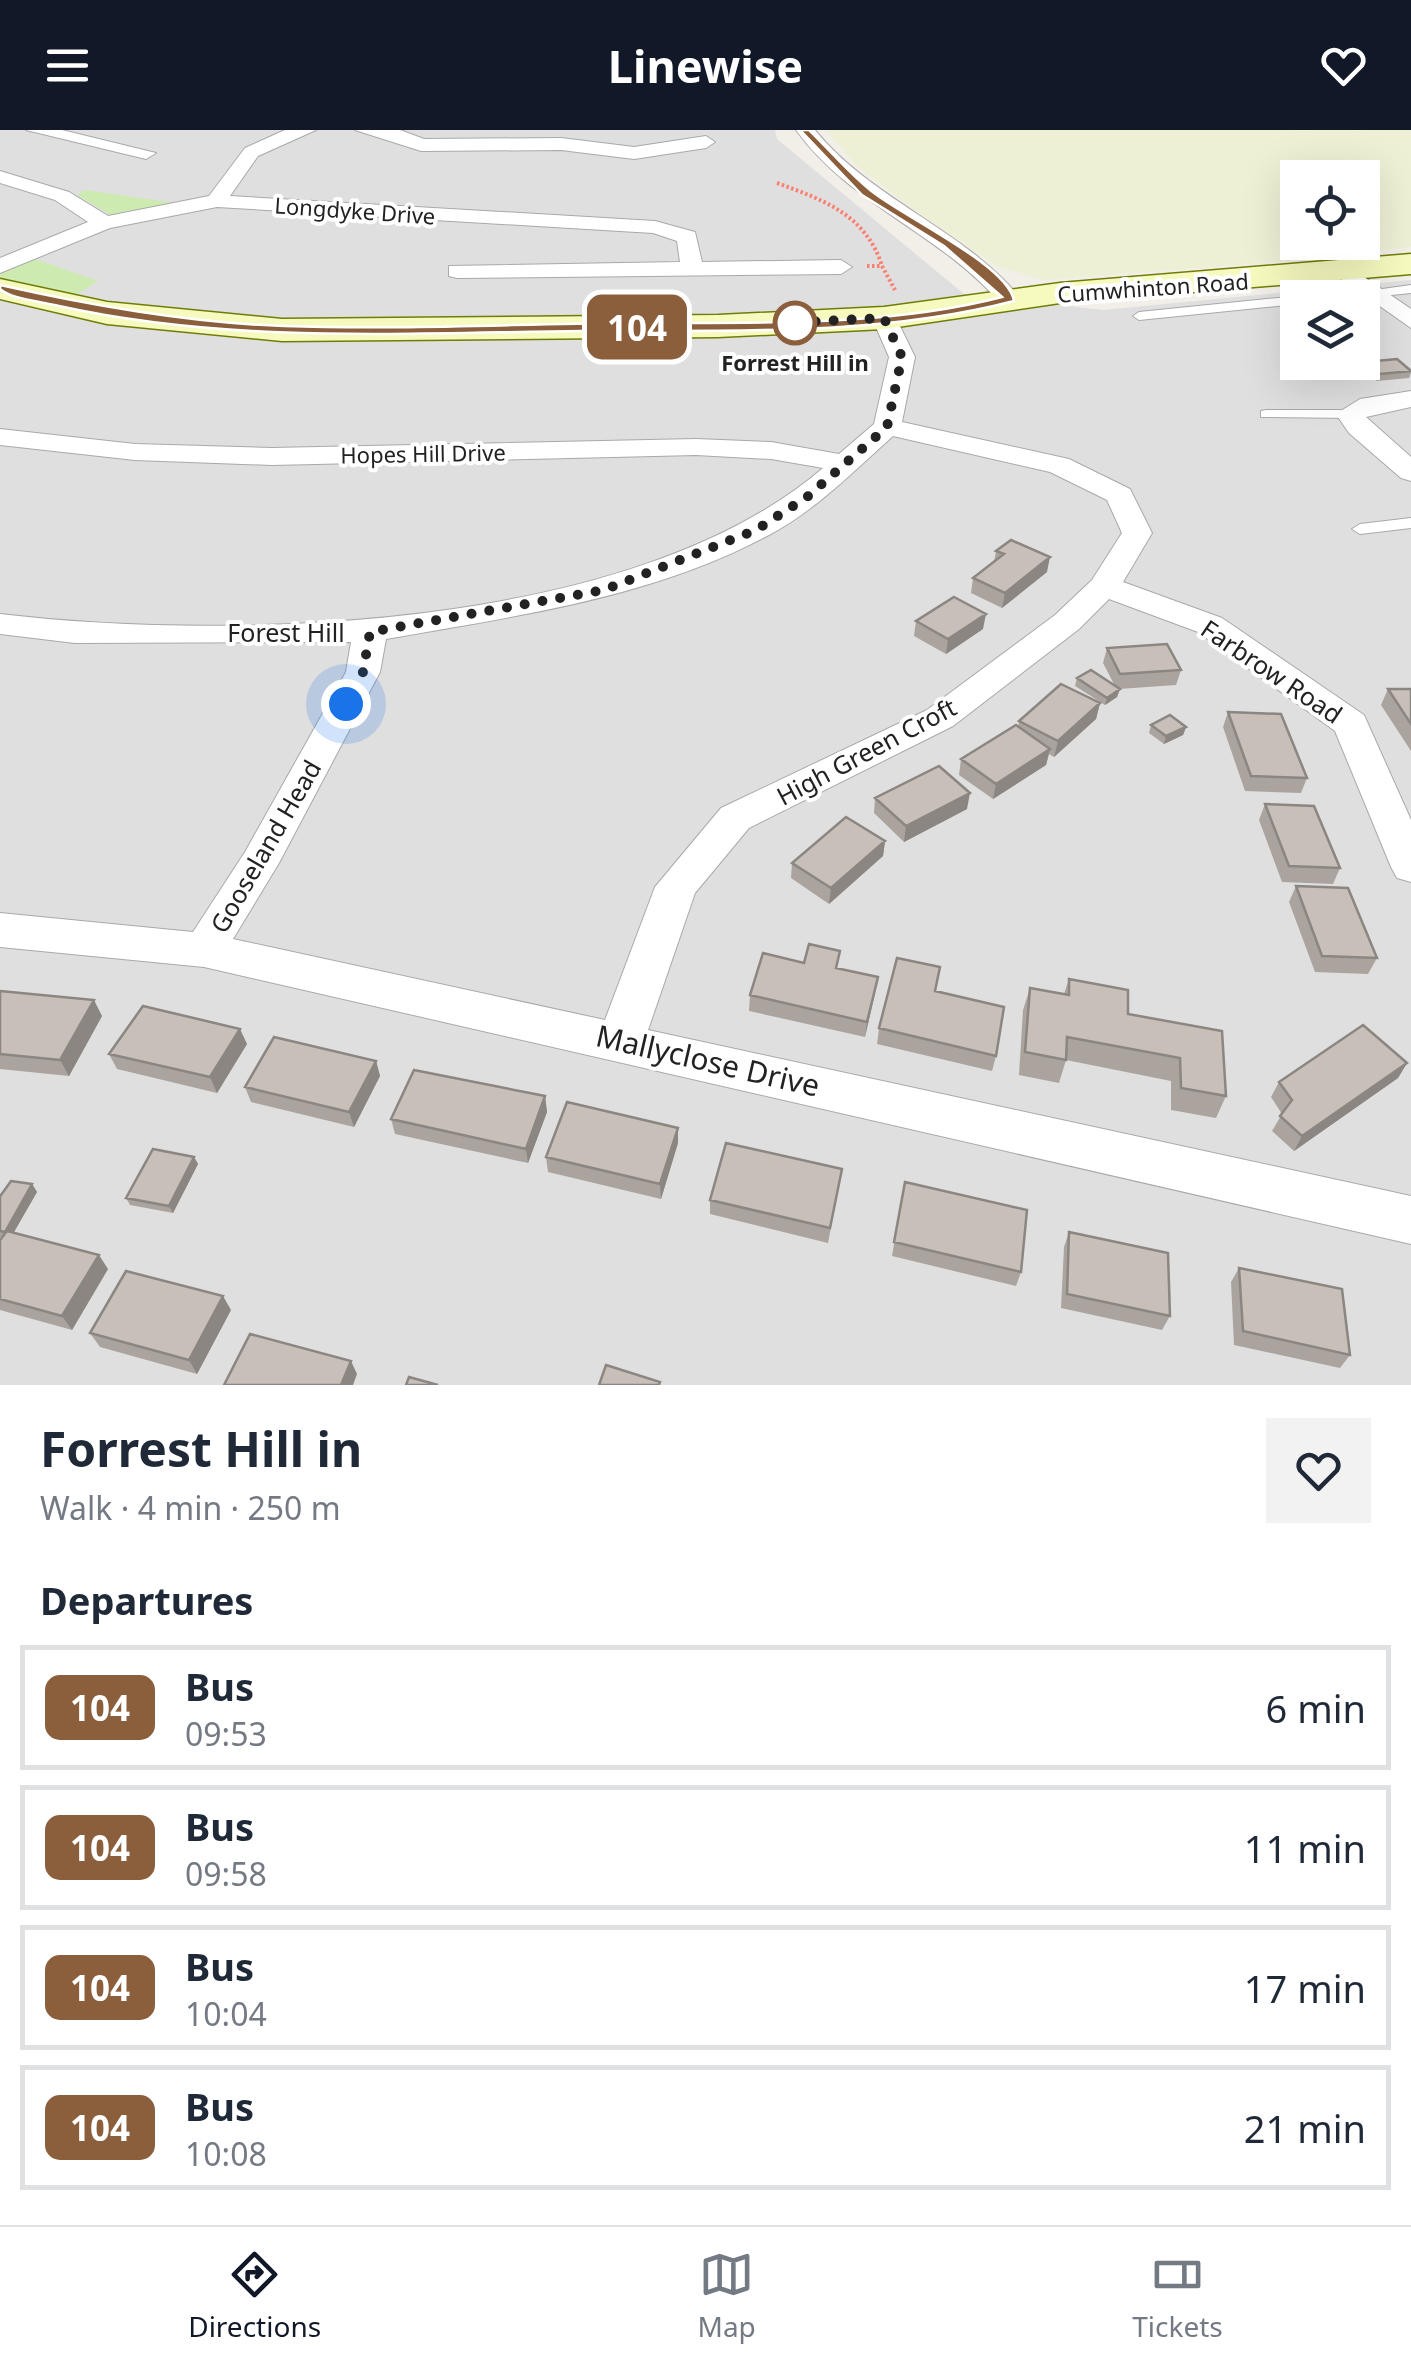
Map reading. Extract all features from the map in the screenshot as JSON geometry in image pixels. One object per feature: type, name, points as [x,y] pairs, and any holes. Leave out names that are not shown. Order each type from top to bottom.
[{"type":"street","points":[[35,130],[146,153]]},
{"type":"street","points":[[217,200],[242,155],[268,139],[307,130]]},
{"type":"street","points":[[364,130],[421,145],[561,144],[634,153],[706,142]]},
{"type":"street","points":[[486,147],[502,130]]},
{"type":"street","points":[[805,130],[866,192],[948,243],[999,284],[1009,299]]},
{"type":"street","points":[[0,177],[88,142]]},
{"type":"street","points":[[0,177],[62,196],[104,223]]},
{"type":"street","name":"Longdyke Drive","points":[[0,266],[104,223],[217,200],[654,227],[687,237],[692,268]]},
{"type":"street","name":"Cumwhinton Road","points":[[0,289],[107,312],[282,330],[718,326],[884,318],[969,309],[1009,299],[1411,264]]},
{"type":"street","points":[[457,271],[840,267]]},
{"type":"street","points":[[1345,271],[1357,280]]},
{"type":"street","points":[[1380,297],[1411,321]]},
{"type":"street","points":[[884,318],[902,357],[887,427]]},
{"type":"street","points":[[1411,400],[1369,405],[1350,414],[1359,427],[1411,472]]},
{"type":"street","name":"Forest Hill","points":[[0,624],[76,633],[370,632],[604,590],[756,530],[807,497],[887,427]]},
{"type":"street","name":"High Green Croft","points":[[622,1040],[676,887],[735,818],[940,718],[1067,622],[1104,586],[1138,533],[1120,495],[1059,464],[887,427]]},
{"type":"street","name":"Hopes Hill Drive","points":[[0,437],[150,450],[349,456],[773,448],[845,464]]},
{"type":"street","name":"Farbrow Road","points":[[1104,586],[1210,625],[1351,724],[1411,867]]},
{"type":"street","name":"Gooseland Head","points":[[204,950],[259,864],[363,672],[370,632]]},
{"type":"street","name":"Mallyclose Drive","points":[[0,930],[204,950],[622,1040],[1411,1220]]},
{"type":"lane","points":[[1380,292],[1411,289]]},
{"type":"lane","points":[[1139,316],[1280,302]]},
{"type":"lane","points":[[1266,414],[1350,414]]},
{"type":"lane","points":[[1360,529],[1411,523]]},
{"type":"path","points":[[776,183],[850,212],[879,251],[897,295],[884,318]]},
{"type":"path","points":[[840,267],[882,266]]},
{"type":"shaded area","points":[[0,130],[775,130],[777,139],[964,294],[1103,310],[1280,293],[1280,380],[1380,380],[1380,283],[1411,280],[1411,1385],[0,1385]]},
{"type":"green space","points":[[826,130],[1411,130],[1411,247],[1380,251],[1380,160],[1280,160],[1280,260],[1304,260],[1045,280],[998,267],[858,167]]},
{"type":"green space","points":[[84,190],[175,203],[111,215],[77,195]]},
{"type":"green space","points":[[32,258],[98,281],[75,295],[0,280],[1,271]]},
{"type":"building","points":[[1397,359],[1411,371],[1380,374],[1380,361]]},
{"type":"building","points":[[1011,540],[1050,557],[1005,593],[973,578],[1004,554],[996,551]]},
{"type":"building","points":[[954,597],[986,614],[948,639],[916,621]]},
{"type":"building","points":[[1167,644],[1181,670],[1120,674],[1107,648]]},
{"type":"building","points":[[1091,670],[1120,689],[1107,698],[1077,678]]},
{"type":"building","points":[[1061,684],[1100,703],[1058,741],[1019,721]]},
{"type":"building","points":[[1388,689],[1411,689],[1411,724]]},
{"type":"building","points":[[1228,712],[1281,714],[1307,778],[1251,776]]},
{"type":"building","points":[[1170,715],[1186,727],[1166,736],[1151,725]]},
{"type":"building","points":[[1016,725],[1050,749],[996,784],[961,759]]},
{"type":"building","points":[[939,766],[970,793],[906,826],[875,798]]},
{"type":"building","points":[[1265,804],[1314,806],[1340,868],[1289,866]]},
{"type":"building","points":[[846,817],[885,841],[831,888],[792,863]]},
{"type":"building","points":[[1296,886],[1348,888],[1377,958],[1322,956]]},
{"type":"building","points":[[809,944],[840,951],[836,968],[878,977],[867,1022],[750,995],[763,953],[804,963]]},
{"type":"building","points":[[897,958],[940,967],[935,991],[1004,1007],[996,1056],[879,1028]]},
{"type":"building","points":[[1069,979],[1128,990],[1128,1014],[1222,1031],[1226,1096],[1181,1088],[1180,1058],[1067,1037],[1066,1060],[1025,1052],[1030,988],[1069,995]]},
{"type":"building","points":[[0,991],[94,1000],[60,1060],[0,1054]]},
{"type":"building","points":[[143,1006],[240,1029],[210,1077],[109,1054]]},
{"type":"building","points":[[1363,1025],[1407,1063],[1302,1136],[1280,1116],[1292,1100],[1279,1082]]},
{"type":"building","points":[[274,1037],[376,1061],[349,1112],[245,1087]]},
{"type":"building","points":[[414,1070],[545,1096],[526,1149],[391,1119]]},
{"type":"building","points":[[567,1102],[678,1128],[660,1184],[546,1157]]},
{"type":"building","points":[[726,1143],[842,1169],[830,1228],[710,1200]]},
{"type":"building","points":[[153,1149],[194,1157],[169,1206],[126,1198]]},
{"type":"building","points":[[11,1181],[32,1184],[5,1232],[0,1231],[0,1195]]},
{"type":"building","points":[[905,1182],[1027,1210],[1021,1272],[894,1242]]},
{"type":"building","points":[[7,1231],[99,1255],[62,1316],[0,1299],[0,1240]]},
{"type":"building","points":[[1069,1232],[1168,1253],[1170,1316],[1067,1294]]},
{"type":"building","points":[[1239,1268],[1342,1289],[1350,1355],[1243,1331]]},
{"type":"building","points":[[126,1271],[223,1296],[189,1360],[90,1333]]},
{"type":"building","points":[[250,1334],[351,1361],[341,1385],[224,1385]]},
{"type":"building","points":[[606,1365],[660,1382],[659,1385],[599,1385]]},
{"type":"building","points":[[409,1377],[438,1385],[406,1385]]},
{"type":"bus line","name":"104","points":[[0,289],[107,312],[282,330],[718,326],[884,318],[969,309],[1009,299],[999,284],[948,243],[866,192],[805,130]]},
{"type":"place","name":"Forrest Hill in","points":[[795,323]]},
{"type":"route","points":[[346,704],[363,672],[370,632],[604,590],[756,530],[807,497],[887,427],[902,357],[884,318],[784,323],[795,323]]}]
